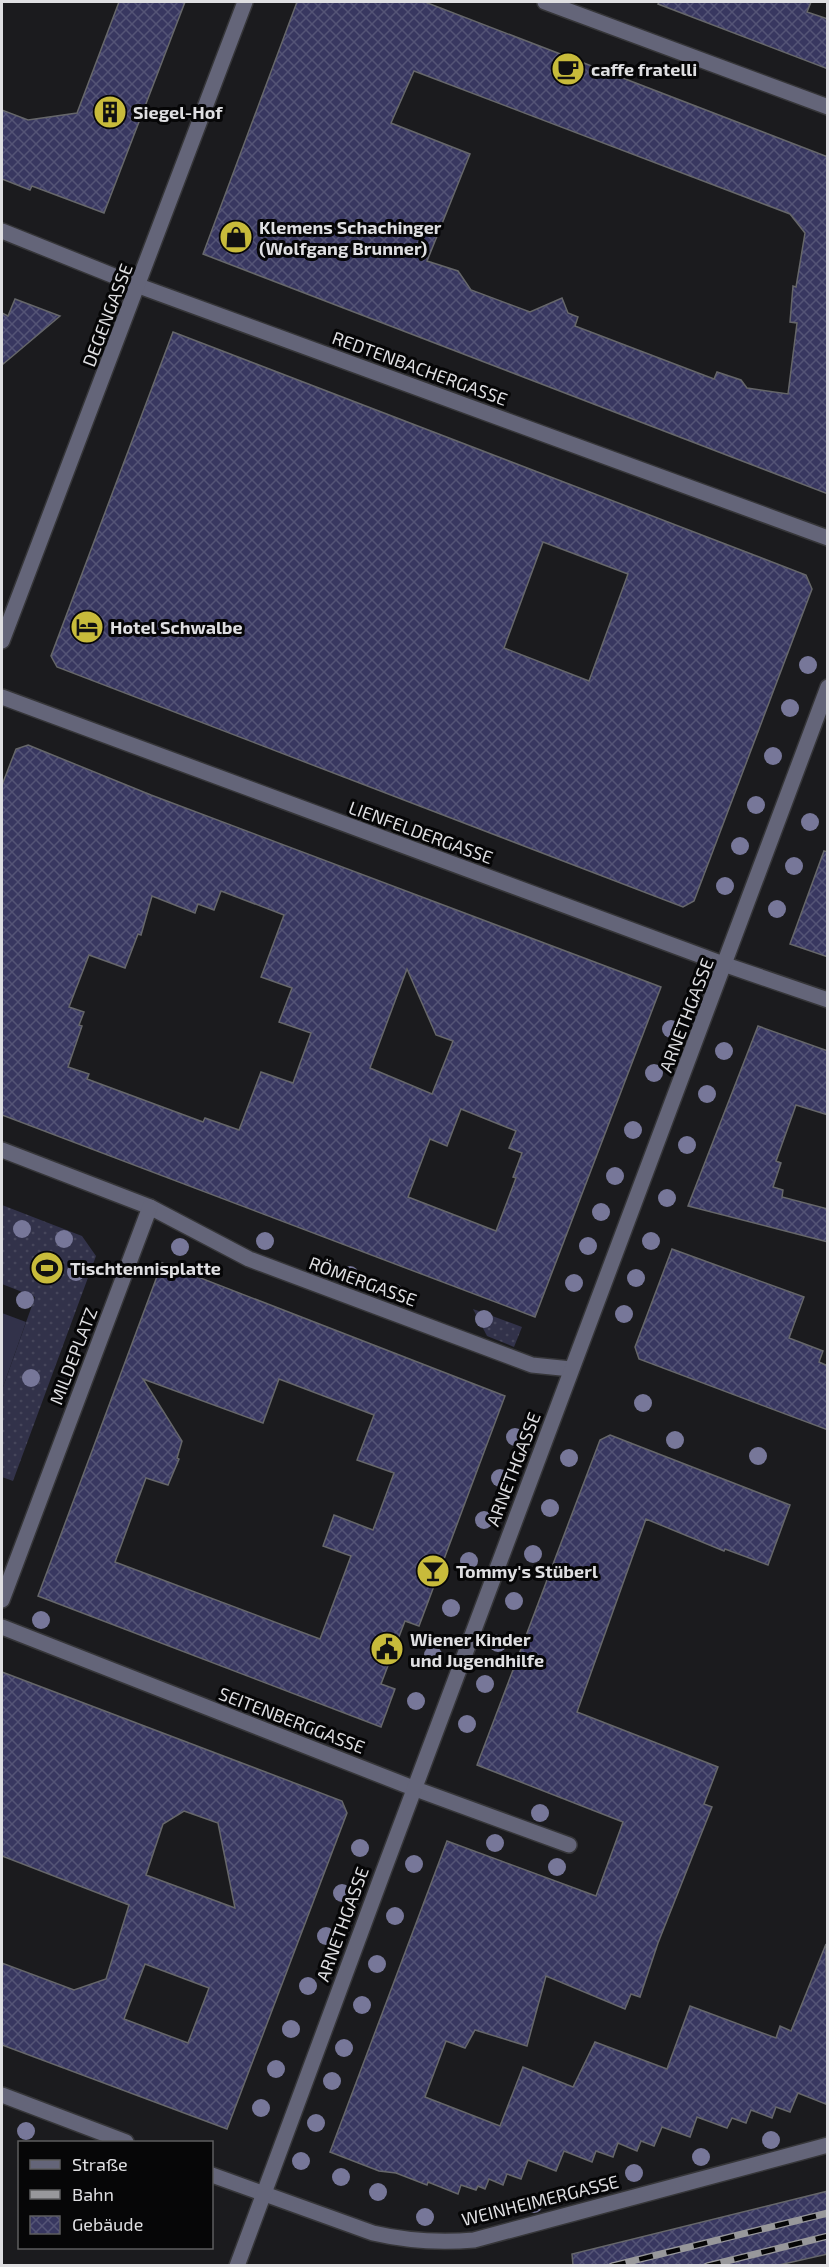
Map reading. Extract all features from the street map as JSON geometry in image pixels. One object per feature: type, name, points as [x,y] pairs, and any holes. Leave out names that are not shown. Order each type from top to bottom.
[{"type":"street","name":"DEGENGASSE","points":[[2,641],[139,286],[245,2]]},
{"type":"street","points":[[545,2],[828,107]]},
{"type":"street","name":"REDTENBACHERGASSE","points":[[2,231],[139,286],[828,538]]},
{"type":"street","name":"ARNETHGASSE","points":[[237,2265],[413,1788],[726,965],[828,687]]},
{"type":"street","name":"LIENFELDERGASSE","points":[[2,698],[726,965],[828,1000]]},
{"type":"street","points":[[2,1150],[150,1207]]},
{"type":"street","name":"RÖMERGASSE","points":[[150,1207],[249,1259],[532,1365],[571,1369]]},
{"type":"street","name":"MILDEPLATZ","points":[[2,1600],[150,1207]]},
{"type":"street","name":"SEITENBERGGASSE","points":[[2,1627],[413,1788],[569,1845]]},
{"type":"street","points":[[2,2095],[123,2141]]},
{"type":"street","name":"WEINHEIMERGASSE","points":[[213,2175],[372,2233],[409,2240],[450,2242],[474,2240],[828,2145]]},
{"type":"shaded area","points":[[2,1205],[82,1236],[96,1256],[13,1481],[2,1477],[2,1390],[35,1297],[2,1284]]},
{"type":"shaded area","points":[[473,1309],[522,1327],[514,1347],[487,1336]]},
{"type":"shaded area","points":[[2,1313],[26,1322],[2,1390]]},
{"type":"building","name":"Siegel-Hof","points":[[119,2],[185,2],[104,213],[32,186],[30,190],[2,179],[2,110],[28,120],[77,113]]},
{"type":"building","points":[[297,2],[425,2],[828,157],[828,494],[203,254]],"holes":[[[414,71],[790,214],[805,233],[796,287],[793,286],[790,322],[797,323],[788,394],[747,388],[741,380],[717,372],[714,379],[575,326],[578,317],[568,313],[562,298],[530,312],[471,290],[458,271],[427,261],[470,154],[391,123]]]},
{"type":"building","points":[[659,2],[811,2],[807,12],[828,19],[828,69],[658,4]]},
{"type":"building","points":[[15,299],[60,316],[2,365],[2,313],[8,316]]},
{"type":"building","points":[[173,332],[806,575],[812,589],[694,901],[683,907],[57,667],[51,656]],"holes":[[[543,542],[628,574],[589,681],[504,648]]]},
{"type":"building","points":[[28,745],[151,795],[661,987],[535,1317],[2,1115],[2,785],[16,749]],"holes":[[[221,891],[284,915],[261,977],[292,988],[279,1022],[311,1033],[293,1083],[261,1072],[239,1130],[205,1118],[203,1122],[87,1079],[89,1074],[68,1067],[82,1026],[79,1025],[84,1012],[69,1007],[89,955],[125,968],[138,934],[141,935],[152,896],[195,913],[198,904],[214,910]],[[407,969],[436,1035],[453,1041],[432,1094],[370,1068]],[[461,1109],[516,1131],[509,1148],[522,1153],[513,1177],[516,1178],[496,1231],[408,1197],[430,1139],[447,1146]]]},
{"type":"building","points":[[824,851],[828,852],[828,957],[790,944]]},
{"type":"building","points":[[758,1026],[828,1051],[828,1115],[796,1105],[776,1161],[781,1163],[773,1187],[783,1190],[782,1197],[828,1209],[828,1242],[688,1206]]},
{"type":"building","points":[[672,1249],[804,1297],[789,1338],[823,1351],[819,1362],[828,1366],[828,1430],[639,1359],[635,1347]]},
{"type":"building","points":[[162,1263],[505,1396],[419,1626],[405,1621],[381,1684],[395,1689],[381,1727],[38,1596]],"holes":[[[143,1379],[263,1423],[279,1379],[374,1415],[357,1460],[394,1473],[373,1530],[334,1515],[323,1546],[351,1556],[320,1639],[115,1562],[146,1478],[168,1485],[179,1459],[177,1458],[182,1441]]]},
{"type":"building","points":[[610,1435],[790,1505],[768,1565],[725,1549],[724,1551],[646,1519],[577,1712],[718,1767],[704,1804],[712,1807],[658,1943],[640,1997],[631,1994],[625,2009],[546,1976],[527,2046],[475,2030],[465,2048],[446,2041],[425,2097],[500,2126],[523,2067],[573,2087],[595,2042],[667,2069],[690,2006],[776,2038],[780,2026],[791,2031],[826,1944],[828,2105],[798,2093],[790,2112],[776,2107],[772,2118],[751,2110],[746,2123],[732,2118],[727,2128],[697,2117],[690,2137],[662,2127],[654,2146],[641,2141],[637,2151],[618,2143],[613,2157],[596,2151],[592,2162],[564,2151],[556,2171],[528,2160],[521,2179],[507,2174],[503,2185],[489,2179],[485,2189],[478,2186],[476,2190],[461,2185],[458,2194],[428,2182],[427,2185],[396,2173],[379,2171],[330,2152],[447,1841],[596,1896],[623,1822],[477,1765],[600,1440]]},
{"type":"building","points":[[2,1672],[342,1801],[347,1813],[227,2129],[2,2045],[2,1963],[74,1990],[106,1979],[129,1905],[2,1856]],"holes":[[[184,1811],[218,1823],[235,1908],[146,1875],[163,1824]],[[145,1964],[209,1988],[188,2043],[124,2019]]]},
{"type":"building","points":[[828,2191],[828,2254],[779,2265],[573,2265],[572,2254]]},
{"type":"railway","points":[[612,2266],[828,2213]]},
{"type":"railway","points":[[707,2266],[828,2236]]},
{"type":"place","name":"caffe fratelli","points":[[568,69]]},
{"type":"place","name":"Siegel-Hof","points":[[110,112]]},
{"type":"place","name":"Klemens Schachinger (Wolfgang Brunner)","points":[[236,237]]},
{"type":"place","name":"Hotel Schwalbe","points":[[87,627]]},
{"type":"place","name":"Tischtennisplatte","points":[[47,1268]]},
{"type":"place","name":"Tommy's Stüberl","points":[[433,1571]]},
{"type":"place","name":"Wiener Kinder und Jugendhilfe","points":[[387,1649]]}]
